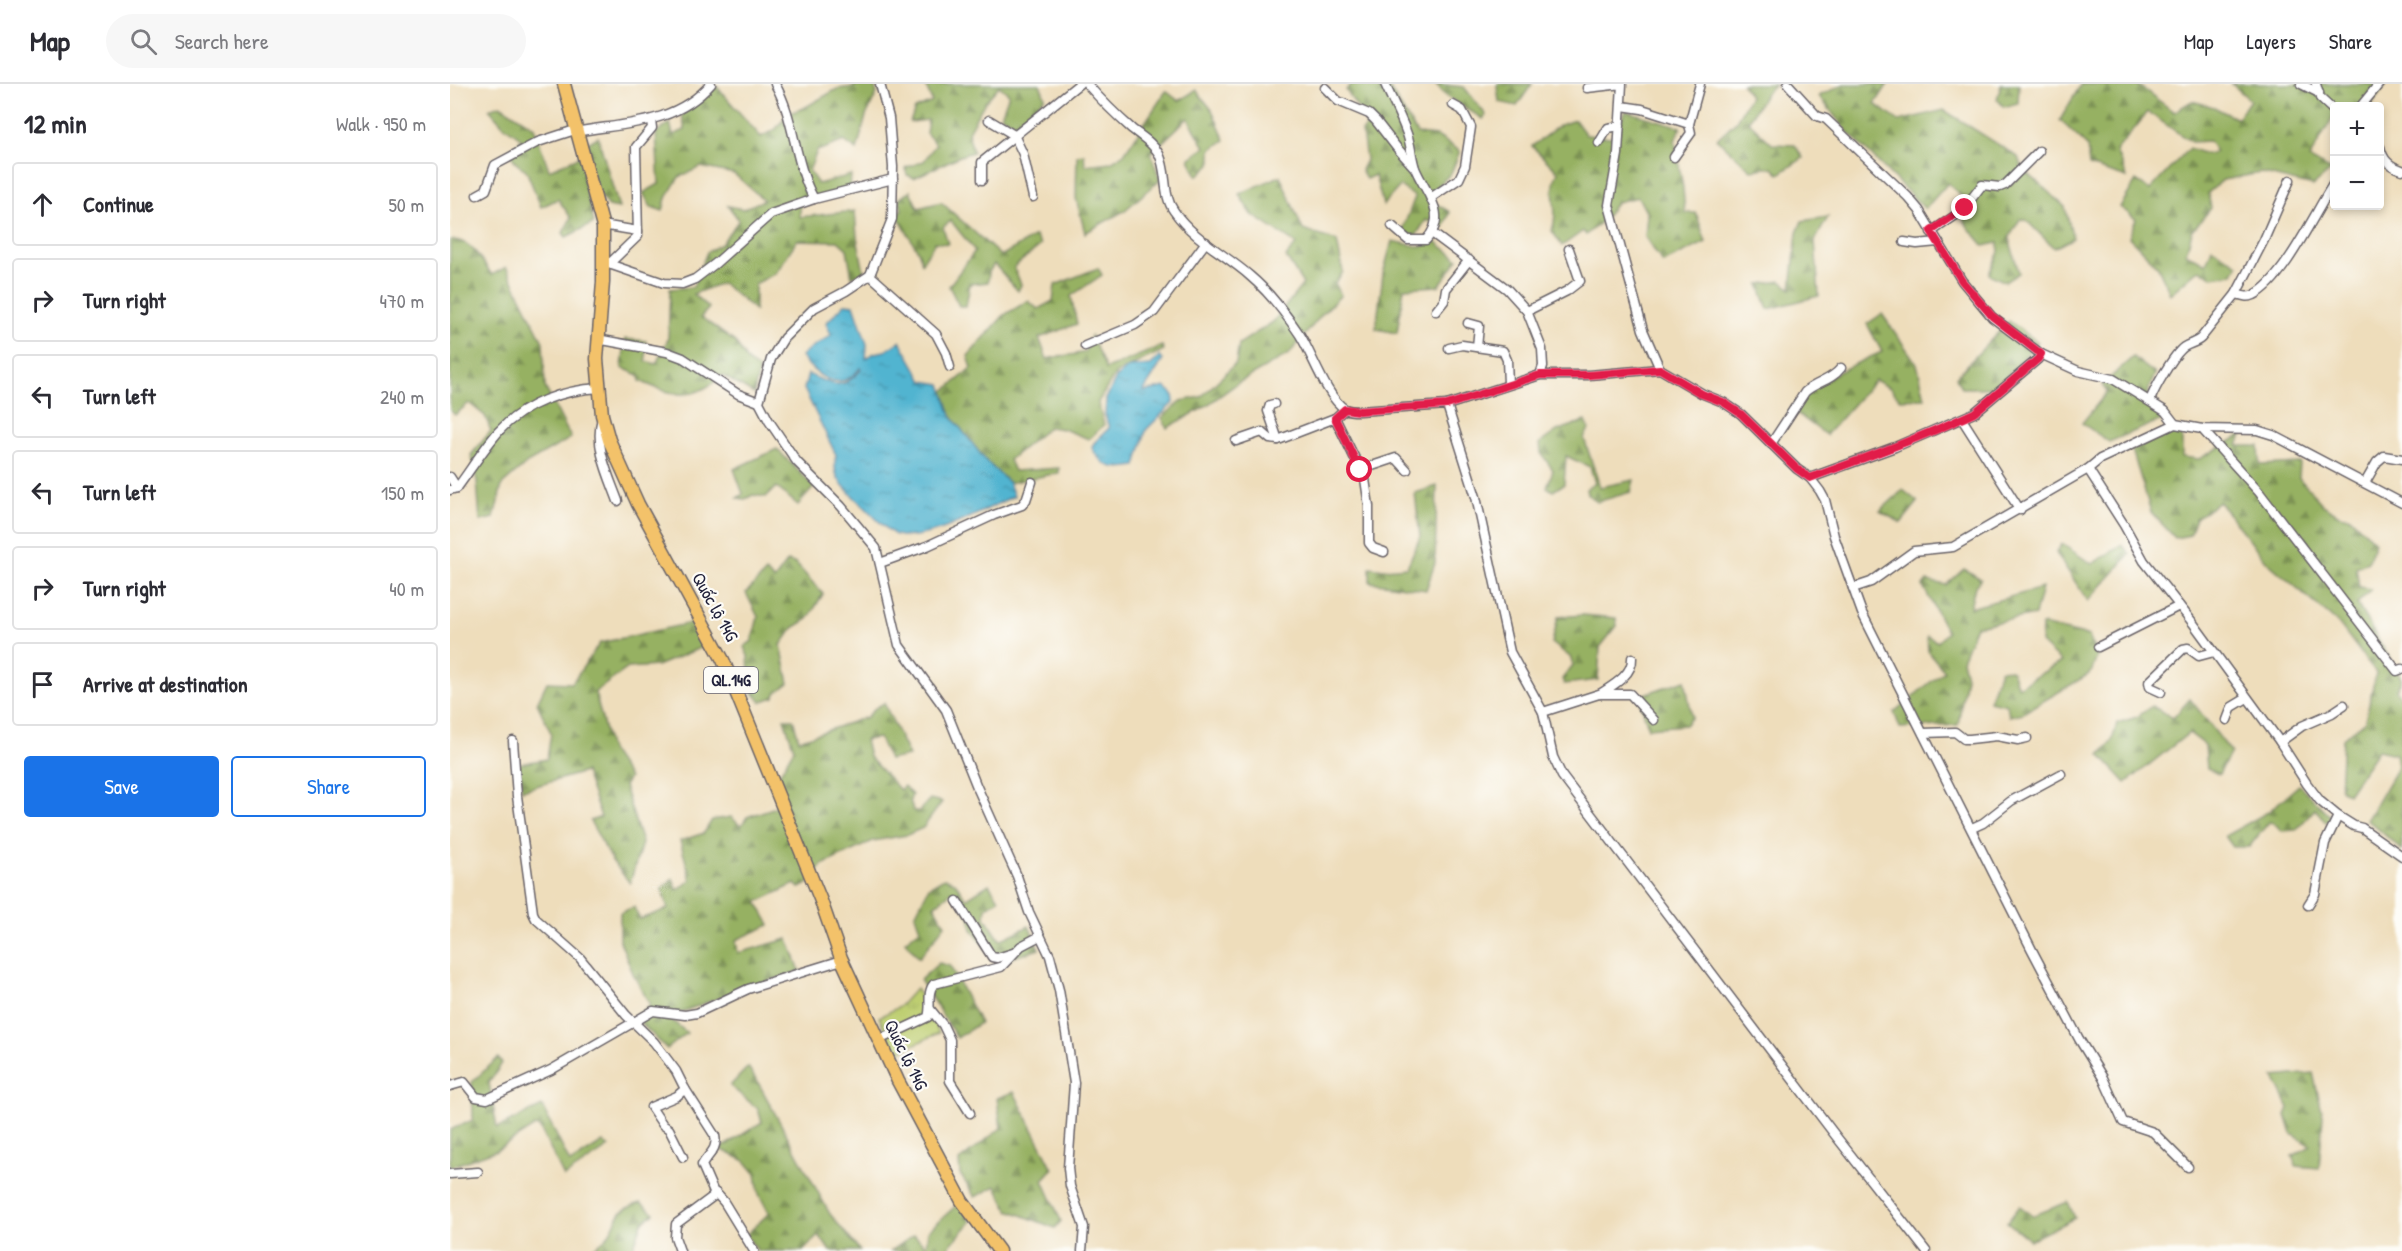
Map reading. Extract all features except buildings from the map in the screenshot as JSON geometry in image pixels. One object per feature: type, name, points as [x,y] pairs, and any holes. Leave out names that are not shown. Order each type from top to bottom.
[{"type":"main road","name":"Quốc lộ 14G","points":[[564,84],[602,225],[606,263],[597,339],[602,415],[609,440],[618,463],[723,660],[821,901],[842,960],[879,1040],[943,1169],[962,1201],[999,1251]]},
{"type":"street","points":[[477,195],[486,190],[495,165],[538,142],[575,131],[651,120],[682,108],[702,95],[711,84]]},
{"type":"street","points":[[775,84],[785,104],[796,153],[805,181],[814,199]]},
{"type":"street","points":[[759,402],[771,358],[784,338],[814,308],[870,275],[892,219],[890,118],[880,84]]},
{"type":"street","points":[[982,180],[982,162],[1079,84]]},
{"type":"street","points":[[1087,84],[1105,105],[1134,131],[1148,139],[1158,152],[1164,167],[1168,198],[1173,210],[1206,243],[1250,275],[1274,300],[1301,337],[1327,388],[1345,409],[1359,411],[1447,405],[1540,375],[1589,375],[1660,369],[1741,414],[1797,469],[1810,478],[1825,500],[1834,536],[1862,613],[2032,950],[2079,1039],[2103,1078],[2124,1122],[2153,1132],[2188,1167]]},
{"type":"street","points":[[1385,84],[1406,130],[1415,167]]},
{"type":"street","points":[[1587,88],[1622,84],[1620,126],[1609,205],[1643,330],[1660,369]]},
{"type":"street","points":[[1674,157],[1691,133],[1689,124],[1700,84]]},
{"type":"street","points":[[1788,84],[1817,116],[1826,119],[1908,197],[1962,281],[1992,316],[2041,354],[2078,371],[2113,379],[2165,411],[2175,424]]},
{"type":"street","points":[[2301,84],[2317,89],[2320,98],[2330,107]]},
{"type":"street","points":[[2364,102],[2379,84]]},
{"type":"street","points":[[1325,88],[1338,101],[1369,114],[1376,121],[1415,167],[1432,197],[1435,222],[1432,233],[1426,240],[1408,240],[1392,226]]},
{"type":"street","points":[[1432,197],[1460,179],[1465,166],[1471,127],[1462,110],[1453,105]]},
{"type":"street","points":[[1622,106],[1642,109],[1689,124]]},
{"type":"street","points":[[606,263],[638,236],[636,147],[652,129],[651,120]]},
{"type":"street","points":[[989,120],[1014,135],[1023,154],[1033,197]]},
{"type":"street","points":[[1599,143],[1608,128],[1620,126]]},
{"type":"street","points":[[1931,231],[1962,211],[1982,186],[2005,185],[2039,151]]},
{"type":"street","points":[[2382,156],[2392,167],[2402,170]]},
{"type":"street","points":[[606,263],[664,283],[682,284],[695,279],[723,257],[771,214],[814,199],[893,179]]},
{"type":"street","points":[[2150,401],[2154,390],[2182,348],[2196,343],[2201,338],[2236,294],[2264,240],[2290,180]]},
{"type":"street","points":[[2236,294],[2246,297],[2254,295],[2280,270],[2330,189]]},
{"type":"street","points":[[602,225],[638,231]]},
{"type":"street","points":[[1432,233],[1508,289],[1527,311],[1542,349],[1543,366],[1540,375]]},
{"type":"street","points":[[1904,242],[1917,244],[1938,242]]},
{"type":"street","points":[[1085,346],[1135,325],[1154,312],[1206,243]]},
{"type":"street","points":[[1527,311],[1567,291],[1580,280],[1569,249]]},
{"type":"street","points":[[1436,311],[1444,300],[1446,288],[1469,260]]},
{"type":"street","points":[[870,275],[936,334],[946,353],[950,368]]},
{"type":"street","points":[[1468,323],[1479,326],[1477,347]]},
{"type":"street","points":[[597,339],[667,352],[683,358],[738,394],[759,402],[797,462],[872,541],[880,563],[899,645],[946,710],[976,787],[1017,876],[1029,912],[1050,956],[1059,990],[1074,1083],[1068,1168],[1070,1186],[1083,1227],[1082,1251]]},
{"type":"street","points":[[1449,348],[1462,345],[1503,351],[1507,360],[1508,384]]},
{"type":"street","points":[[1810,478],[1895,447],[1974,413],[2041,354]]},
{"type":"street","points":[[1771,444],[1809,389],[1832,378],[1841,368]]},
{"type":"street","points":[[454,489],[500,431],[517,417],[535,405],[565,392],[600,388]]},
{"type":"street","points":[[1274,404],[1270,405],[1268,411],[1278,440]]},
{"type":"street","points":[[1447,405],[1476,497],[1510,652],[1543,712],[1553,757],[1562,776],[1834,1135],[1926,1251]]},
{"type":"street","points":[[1236,441],[1262,432],[1270,439],[1278,440],[1335,418],[1345,409]]},
{"type":"street","points":[[602,415],[598,430],[600,445],[618,501]]},
{"type":"street","points":[[1335,418],[1365,479],[1369,506],[1369,543],[1373,548],[1384,552]]},
{"type":"street","points":[[1962,419],[2020,510]]},
{"type":"street","points":[[1853,588],[1871,582],[1914,551],[1953,547],[2020,510],[2088,469],[2100,459],[2175,424],[2202,429],[2258,430],[2402,502]]},
{"type":"street","points":[[2202,429],[2259,492],[2397,671],[2402,669]]},
{"type":"street","points":[[2365,483],[2377,462],[2384,456],[2402,459]]},
{"type":"street","points":[[1360,470],[1396,458],[1407,470]]},
{"type":"street","points":[[2088,469],[2124,525],[2140,555],[2280,742],[2320,801],[2338,816],[2362,828],[2402,856]]},
{"type":"street","points":[[450,477],[454,489]]},
{"type":"street","points":[[880,563],[927,546],[994,515],[1022,505],[1032,482]]},
{"type":"street","points":[[2098,647],[2179,606]]},
{"type":"street","points":[[2161,692],[2150,687],[2150,682],[2183,650],[2188,648],[2199,656],[2214,652]]},
{"type":"street","points":[[1543,712],[1599,694],[1622,680],[1633,663],[1632,658]]},
{"type":"street","points":[[1599,694],[1630,694],[1653,720]]},
{"type":"street","points":[[2227,720],[2232,707],[2247,698]]},
{"type":"street","points":[[2280,742],[2302,726],[2344,705]]},
{"type":"street","points":[[1923,733],[1954,732],[1970,740],[1996,736],[2018,740],[2027,738]]},
{"type":"street","points":[[513,741],[520,819],[533,914],[541,925],[580,958],[676,1071],[715,1136],[717,1144],[715,1149],[706,1156],[702,1165],[716,1192],[754,1251]]},
{"type":"street","points":[[1972,828],[1983,823],[2011,801],[2061,774]]},
{"type":"street","points":[[2308,905],[2315,894],[2325,843],[2338,816]]},
{"type":"street","points":[[957,901],[992,957],[997,958],[1014,953]]},
{"type":"street","points":[[879,1040],[928,1017],[930,990],[934,984],[1004,965],[1021,946],[1040,936]]},
{"type":"street","points":[[450,1086],[464,1082],[476,1097],[487,1098],[551,1070],[633,1022],[657,1011],[685,1015],[697,1013],[748,989],[842,960]]},
{"type":"street","points":[[930,1009],[943,1025],[950,1040],[950,1081],[970,1113]]},
{"type":"street","points":[[683,1157],[669,1129],[663,1125],[651,1107],[677,1096],[685,1089]]},
{"type":"street","points":[[450,1174],[478,1172]]},
{"type":"street","points":[[680,1251],[675,1237],[676,1224],[714,1197],[716,1192]]},
{"type":"green space","points":[[856,84],[873,84],[877,93],[866,116],[857,150],[844,141],[817,151],[809,171],[818,184],[851,175],[850,188],[800,201],[800,217],[855,211],[857,237],[864,272],[852,277],[847,249],[838,241],[797,240],[776,273],[755,284],[755,310],[722,283],[693,294],[709,308],[701,317],[735,342],[748,362],[759,369],[754,394],[722,375],[702,390],[683,394],[673,393],[640,381],[639,375],[622,368],[625,339],[646,341],[646,361],[656,364],[668,339],[670,289],[693,287],[707,252],[721,244],[739,220],[728,206],[743,209],[764,200],[734,174],[701,167],[679,177],[666,198],[663,211],[651,207],[643,193],[659,184],[656,133],[670,123],[673,135],[685,130],[682,115],[717,87],[761,137],[776,129],[787,114],[804,108],[837,89],[854,87]]},
{"type":"green space","points":[[925,84],[1040,84],[1045,97],[1017,125],[1001,116],[1009,94],[999,86],[985,102],[968,132],[973,152],[914,178],[907,175],[905,168],[924,161],[936,144],[926,133],[928,120],[910,122],[915,109],[932,102]]},
{"type":"green space","points":[[1352,84],[1387,84],[1417,134],[1437,136],[1460,151],[1451,173],[1426,198],[1450,212],[1444,227],[1426,220],[1415,237],[1402,231],[1415,197],[1400,186],[1383,205],[1375,175],[1366,179],[1361,170],[1366,160],[1362,132],[1368,124],[1346,90]]},
{"type":"green space","points":[[1436,84],[1464,87],[1486,115],[1483,119],[1445,95]]},
{"type":"green space","points":[[1532,84],[1517,106],[1499,102],[1497,85]]},
{"type":"green space","points":[[1742,84],[1775,84],[1766,93],[1748,121],[1772,144],[1795,145],[1803,158],[1779,174],[1773,167],[1751,170],[1717,139],[1736,121],[1750,96]]},
{"type":"green space","points":[[1844,84],[1888,84],[1875,104],[1899,121],[1944,110],[2018,157],[2022,168],[2065,207],[2073,238],[2054,248],[2026,220],[2020,219],[2009,238],[2019,273],[2005,282],[1989,274],[1999,252],[1998,243],[1984,246],[1968,227],[1960,212],[1966,201],[1948,183],[1925,209],[1845,129],[1819,96]]},
{"type":"green space","points":[[2001,84],[2019,84],[2018,103],[2004,107],[1997,99]]},
{"type":"green space","points":[[2081,84],[2137,84],[2174,112],[2192,101],[2214,107],[2237,119],[2250,100],[2232,84],[2386,84],[2374,102],[2330,102],[2330,122],[2309,159],[2330,169],[2330,172],[2313,186],[2260,173],[2223,180],[2208,193],[2211,208],[2192,231],[2186,253],[2206,264],[2212,248],[2238,264],[2233,274],[2212,277],[2199,269],[2170,294],[2158,267],[2129,237],[2136,219],[2120,207],[2136,181],[2150,190],[2189,148],[2206,154],[2216,152],[2209,141],[2191,142],[2148,112],[2116,151],[2127,178],[2089,166],[2087,146],[2060,120]]},
{"type":"green space","points":[[1196,90],[1212,110],[1225,140],[1211,150],[1211,164],[1197,176],[1189,159],[1205,147],[1188,118],[1151,153],[1160,180],[1124,211],[1085,233],[1076,198],[1077,155],[1084,154],[1085,165],[1111,162],[1124,154],[1166,91],[1179,101]]},
{"type":"green space","points":[[500,105],[534,127],[549,170],[588,153],[586,144],[598,137],[619,208],[608,206],[582,174],[594,223],[566,237],[563,233],[571,218],[558,199],[541,207],[526,170],[517,164],[509,152],[522,139],[503,125],[489,109]]},
{"type":"green space","points":[[1626,111],[1681,127],[1675,141],[1685,213],[1696,213],[1706,242],[1663,263],[1645,237],[1647,214],[1638,197],[1617,202],[1605,218],[1586,235],[1583,231],[1562,246],[1552,231],[1555,215],[1553,194],[1558,172],[1532,146],[1560,125],[1575,120],[1586,135],[1612,137]]},
{"type":"green space","points":[[1280,176],[1303,230],[1337,241],[1343,272],[1335,283],[1341,295],[1289,354],[1167,428],[1162,418],[1181,401],[1201,397],[1236,363],[1239,344],[1273,322],[1303,284],[1286,257],[1296,244],[1251,214],[1239,194]]},
{"type":"green space","points":[[910,191],[918,208],[941,202],[1001,256],[1035,236],[1041,245],[1014,267],[1021,285],[1018,291],[994,264],[989,272],[988,282],[970,284],[966,306],[959,306],[949,286],[975,251],[951,221],[943,227],[948,244],[935,242],[922,263],[919,253],[896,213],[902,210],[899,199]]},
{"type":"green space","points":[[1828,217],[1815,241],[1819,296],[1768,309],[1759,284],[1781,281],[1791,289],[1797,233],[1802,221]]},
{"type":"green space","points":[[450,240],[457,240],[470,246],[492,275],[506,267],[543,342],[545,387],[571,438],[527,463],[502,485],[494,518],[480,521],[477,481],[471,455],[491,431],[485,416],[469,403],[455,415],[450,410]]},
{"type":"green space","points":[[1434,240],[1458,259],[1439,286],[1404,288],[1397,333],[1376,329],[1383,274],[1392,241],[1422,247]]},
{"type":"green space","points":[[1098,268],[1102,275],[1071,296],[1077,324],[1039,338],[1047,359],[1085,352],[1091,336],[1106,369],[1162,346],[1164,350],[1116,373],[1098,402],[1104,425],[1089,439],[1063,429],[1049,427],[1009,460],[1014,471],[1059,468],[1059,473],[1009,483],[986,461],[951,416],[943,392],[972,368],[968,356],[1004,315],[1028,301],[1038,309],[1053,301],[1055,285]]},
{"type":"green space","points":[[1882,314],[1917,364],[1925,398],[1900,399],[1890,388],[1875,380],[1826,435],[1791,409],[1833,375],[1882,352],[1867,324]]},
{"type":"green space","points":[[2009,321],[2038,342],[1996,388],[1961,388],[1956,377]]},
{"type":"green space","points":[[2133,357],[2155,374],[2147,393],[2162,420],[2109,442],[2082,423],[2107,392],[2102,385]]},
{"type":"green space","points":[[1585,421],[1589,429],[1584,438],[1600,487],[1634,480],[1631,492],[1597,502],[1587,494],[1586,489],[1595,483],[1590,467],[1566,456],[1564,484],[1553,491],[1547,487],[1553,470],[1541,453],[1540,443],[1557,431]]},
{"type":"green space","points":[[2173,431],[2182,432],[2182,457],[2199,459],[2242,435],[2238,446],[2259,446],[2260,465],[2300,463],[2299,478],[2323,505],[2339,515],[2350,517],[2375,542],[2368,562],[2356,567],[2359,587],[2371,589],[2357,604],[2402,679],[2396,690],[2402,701],[2402,850],[2367,819],[2398,766],[2396,754],[2378,750],[2348,794],[2340,789],[2343,738],[2365,721],[2376,673],[2340,625],[2267,562],[2219,502],[2196,518],[2190,535],[2175,538],[2151,512],[2132,450]]},
{"type":"green space","points":[[777,449],[814,487],[798,505],[776,487],[766,497],[753,495],[745,499],[737,498],[743,494],[734,469]]},
{"type":"green space","points":[[1437,486],[1435,563],[1426,590],[1370,582],[1370,567],[1384,569],[1407,567],[1420,537],[1415,493]]},
{"type":"green space","points":[[1903,490],[1918,502],[1901,523],[1880,511]]},
{"type":"green space","points":[[2062,544],[2092,564],[2122,545],[2130,554],[2088,601],[2056,553]]},
{"type":"green space","points":[[788,561],[796,564],[823,594],[808,619],[793,628],[781,645],[789,683],[774,697],[761,702],[750,689],[748,656],[744,647],[752,641],[758,617],[746,593],[766,572],[774,580]]},
{"type":"green space","points":[[1964,569],[1981,579],[1975,586],[1970,608],[2042,588],[2035,615],[1976,626],[1962,660],[1966,677],[1958,725],[1900,728],[1894,712],[1944,671],[1928,651],[1927,636],[1938,642],[1947,632],[1923,586],[1927,581],[1946,585]]},
{"type":"green space","points":[[1583,615],[1616,618],[1617,626],[1600,647],[1598,680],[1564,684],[1562,679],[1573,665],[1570,657],[1552,643],[1558,617]]},
{"type":"green space","points":[[695,622],[705,646],[657,666],[628,668],[595,692],[610,750],[629,778],[624,786],[642,843],[630,883],[613,862],[590,821],[601,817],[585,772],[522,790],[518,764],[547,759],[551,733],[537,703],[547,682],[572,683],[600,643]]},
{"type":"green space","points":[[2042,625],[2089,636],[2097,657],[2091,673],[2023,713],[2009,716],[2007,705],[1989,701],[2000,670],[2011,669],[2018,687],[2061,662],[2041,643]]},
{"type":"green space","points":[[1685,680],[1692,717],[1685,725],[1648,728],[1639,696]]},
{"type":"green space","points":[[2190,699],[2231,752],[2219,774],[2207,769],[2205,745],[2189,733],[2126,783],[2100,755],[2112,741],[2117,723],[2137,717],[2152,706],[2173,718]]},
{"type":"green space","points":[[884,703],[909,756],[889,760],[879,738],[865,740],[869,757],[900,790],[904,786],[912,795],[910,800],[913,811],[919,811],[930,799],[942,802],[923,828],[907,835],[873,841],[822,865],[808,884],[799,888],[795,884],[757,902],[770,925],[736,940],[738,953],[788,939],[800,971],[668,1017],[687,1033],[667,1049],[635,1017],[650,1005],[634,976],[620,941],[620,913],[634,907],[640,919],[668,909],[662,888],[673,879],[677,890],[691,880],[680,841],[704,833],[712,820],[731,817],[741,826],[747,817],[776,807],[777,778],[794,749],[784,719],[793,719],[799,740],[867,717],[875,708]]},
{"type":"green space","points":[[2299,785],[2332,818],[2326,822],[2315,809],[2296,830],[2282,831],[2274,823],[2269,822],[2249,847],[2233,847],[2225,836],[2268,812]]},
{"type":"green space","points":[[944,878],[955,882],[966,899],[989,884],[999,899],[986,908],[985,917],[1000,940],[1029,926],[1039,949],[996,963],[972,929],[969,916],[951,892],[934,906],[945,925],[919,958],[905,941],[920,929],[915,915],[929,887]]},
{"type":"green space","points":[[939,963],[950,966],[980,1023],[957,1038],[920,980]]},
{"type":"green space","points":[[916,988],[939,1033],[896,1053],[879,1017],[899,1007]]},
{"type":"green space","points":[[498,1058],[502,1063],[489,1083],[497,1128],[542,1106],[570,1163],[603,1142],[609,1147],[564,1177],[540,1128],[535,1126],[497,1150],[450,1167],[450,1130],[473,1120],[472,1082]]},
{"type":"green space","points":[[748,1067],[830,1214],[860,1251],[830,1251],[819,1235],[803,1251],[758,1251],[746,1235],[769,1213],[759,1194],[756,1174],[745,1161],[720,1149],[762,1122],[758,1109],[730,1086]]},
{"type":"green space","points":[[2313,1073],[2323,1116],[2319,1168],[2296,1166],[2292,1156],[2311,1146],[2292,1134],[2286,1115],[2289,1108],[2274,1077]]},
{"type":"green space","points":[[1014,1092],[1053,1169],[1043,1180],[1061,1221],[1055,1228],[1008,1210],[996,1186],[975,1197],[960,1174],[959,1161],[1001,1128],[997,1098]]},
{"type":"green space","points":[[2068,1202],[2075,1218],[2030,1240],[2007,1222],[2020,1206],[2032,1216]]},
{"type":"green space","points":[[641,1203],[654,1213],[642,1223],[632,1251],[589,1251],[605,1239],[625,1209]]},
{"type":"green space","points":[[959,1203],[971,1222],[945,1251],[891,1251],[914,1235],[926,1246],[928,1231]]},
{"type":"water","points":[[845,304],[854,305],[867,344],[866,359],[874,353],[885,351],[900,341],[923,381],[941,384],[951,416],[986,461],[1009,483],[1014,496],[956,524],[923,535],[909,536],[896,535],[888,529],[843,486],[835,469],[836,455],[804,389],[808,374],[830,383],[842,384],[854,377],[861,370],[860,368],[853,376],[845,380],[829,380],[807,364],[801,356],[831,335],[826,323]]},
{"type":"water","points":[[1159,356],[1163,360],[1143,392],[1165,387],[1173,394],[1174,402],[1146,430],[1136,466],[1116,468],[1105,464],[1092,448],[1109,428],[1105,415],[1106,399],[1116,378],[1129,367],[1150,366]]},
{"type":"route","points":[[1360,470],[1335,418],[1345,409],[1359,411],[1447,405],[1540,375],[1589,375],[1660,369],[1741,414],[1797,469],[1810,478],[1895,447],[1962,419],[1974,413],[2041,354],[1992,316],[1962,281],[1931,231],[1965,208]]}]
